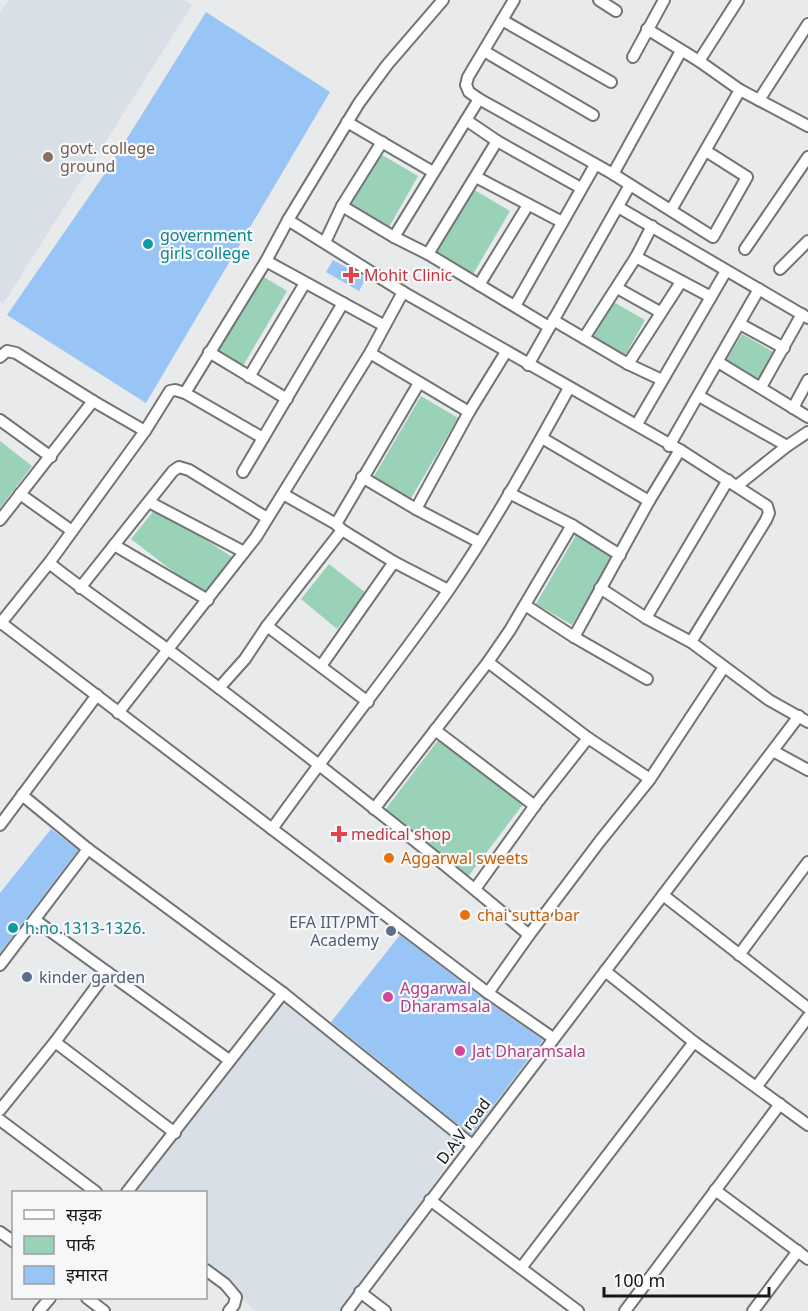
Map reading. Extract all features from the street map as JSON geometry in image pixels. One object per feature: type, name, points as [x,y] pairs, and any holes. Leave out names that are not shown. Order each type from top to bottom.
[{"type":"street","points":[[185,393],[369,87],[443,0]]},
{"type":"street","points":[[514,0],[468,77],[466,86],[469,92],[613,174],[713,237],[747,177],[706,151]]},
{"type":"street","points":[[598,0],[616,11]]},
{"type":"street","points":[[633,57],[664,0]]},
{"type":"street","points":[[699,61],[738,0]]},
{"type":"street","points":[[502,20],[611,82]]},
{"type":"street","points":[[759,100],[808,24]]},
{"type":"street","points":[[647,29],[740,90],[808,126]]},
{"type":"street","points":[[484,51],[593,115]]},
{"type":"street","points":[[613,174],[681,51]]},
{"type":"street","points":[[671,210],[740,90]]},
{"type":"street","points":[[394,237],[479,99]]},
{"type":"street","points":[[466,120],[497,141],[581,188]]},
{"type":"street","points":[[347,122],[433,172]]},
{"type":"street","points":[[428,254],[497,141]]},
{"type":"street","points":[[325,242],[342,206],[382,142]]},
{"type":"street","points":[[745,249],[808,157]]},
{"type":"street","points":[[515,306],[595,165]]},
{"type":"street","points":[[476,177],[562,222]]},
{"type":"street","points":[[528,365],[630,185]]},
{"type":"street","points":[[479,285],[528,205]]},
{"type":"street","points":[[342,206],[515,306],[584,338],[628,364],[662,380]]},
{"type":"street","points":[[618,207],[805,316],[761,387]]},
{"type":"street","points":[[288,220],[403,292],[528,365],[637,424],[767,506],[769,513],[691,642]]},
{"type":"street","points":[[584,338],[636,257],[652,226]]},
{"type":"street","points":[[780,269],[808,241]]},
{"type":"street","points":[[636,257],[711,297]]},
{"type":"street","points":[[266,261],[383,325]]},
{"type":"street","points":[[637,424],[726,271]]},
{"type":"street","points":[[628,364],[681,282]]},
{"type":"street","points":[[249,377],[305,283]]},
{"type":"street","points":[[617,288],[660,312]]},
{"type":"street","points":[[574,637],[649,501],[699,396],[759,289]]},
{"type":"street","points":[[118,713],[244,552],[283,494],[369,353],[403,292]]},
{"type":"street","points":[[243,472],[343,303]]},
{"type":"street","points":[[740,324],[784,348]]},
{"type":"street","points":[[0,357],[7,351],[16,353],[145,431]]},
{"type":"street","points":[[209,352],[287,399]]},
{"type":"street","points":[[416,509],[469,412],[506,352]]},
{"type":"street","points":[[369,353],[469,412]]},
{"type":"street","points":[[718,362],[808,417]]},
{"type":"street","points":[[793,408],[808,380]]},
{"type":"street","points":[[219,688],[245,659],[339,527],[362,477],[419,383]]},
{"type":"street","points":[[272,830],[318,764],[368,702],[448,590],[542,438],[569,388]]},
{"type":"street","points":[[263,438],[185,393],[170,391],[145,431],[49,563],[0,623],[488,993],[553,1038]]},
{"type":"street","points":[[699,396],[787,446]]},
{"type":"street","points":[[0,520],[93,401]]},
{"type":"street","points":[[0,420],[51,457]]},
{"type":"street","points":[[646,618],[733,483],[808,432]]},
{"type":"street","points":[[542,438],[649,501]]},
{"type":"street","points":[[80,588],[178,467],[184,468],[267,518]]},
{"type":"street","points":[[362,477],[479,542]]},
{"type":"street","points":[[509,493],[572,525],[620,555]]},
{"type":"street","points":[[20,494],[72,531]]},
{"type":"street","points":[[283,494],[394,562],[448,590]]},
{"type":"street","points":[[149,501],[244,552]]},
{"type":"street","points":[[374,809],[488,662],[572,525]]},
{"type":"street","points":[[114,544],[208,600]]},
{"type":"street","points":[[321,666],[394,562]]},
{"type":"street","points":[[49,563],[318,764],[529,935]]},
{"type":"street","points":[[600,588],[646,618],[691,642],[769,700],[803,719]]},
{"type":"street","points":[[525,605],[574,637],[647,679]]},
{"type":"street","points":[[267,626],[368,702]]},
{"type":"street","points":[[488,662],[588,738],[650,779]]},
{"type":"street","points":[[488,993],[600,841],[650,779],[724,667]]},
{"type":"street","points":[[0,825],[97,695]]},
{"type":"street","name":"D.A.V road","points":[[346,1311],[727,809],[773,751],[803,719]]},
{"type":"street","points":[[435,730],[535,806]]},
{"type":"street","points":[[475,889],[588,738]]},
{"type":"street","points":[[773,751],[808,770]]},
{"type":"street","points":[[22,795],[88,849],[283,993],[472,1145]]},
{"type":"street","points":[[0,965],[88,849]]},
{"type":"street","points":[[739,955],[808,862]]},
{"type":"street","points":[[663,895],[808,1008]]},
{"type":"street","points":[[35,920],[229,1060]]},
{"type":"street","points":[[605,971],[694,1042],[808,1125]]},
{"type":"street","points":[[0,1110],[56,1042],[106,972]]},
{"type":"street","points":[[128,1191],[283,993]]},
{"type":"street","points":[[757,1086],[808,1017]]},
{"type":"street","points":[[56,1042],[175,1133]]},
{"type":"street","points":[[521,1268],[694,1042]]},
{"type":"street","points":[[625,1311],[780,1104]]},
{"type":"street","points":[[0,1120],[95,1191]]},
{"type":"street","points":[[716,1190],[808,1259]]},
{"type":"street","points":[[430,1200],[578,1311]]},
{"type":"street","points":[[753,1311],[798,1251]]},
{"type":"street","points":[[207,1271],[225,1284],[236,1297],[229,1311]]},
{"type":"street","points":[[360,1292],[385,1311]]},
{"type":"street","points":[[39,1311],[49,1299]]},
{"type":"street","points":[[88,1299],[104,1311]]},
{"type":"shaded area","name":"govt. college ground","points":[[9,0],[185,0],[192,5],[3,304],[0,302],[0,12]]},
{"type":"shaded area","points":[[284,997],[462,1145],[341,1311],[256,1311],[207,1269],[207,1191],[133,1191]]},
{"type":"green space","points":[[377,152],[418,176],[384,236],[343,212]]},
{"type":"green space","points":[[471,188],[510,211],[469,281],[430,258]]},
{"type":"green space","points":[[259,274],[287,291],[237,376],[208,360]]},
{"type":"green space","points":[[610,300],[645,320],[623,359],[588,340]]},
{"type":"green space","points":[[742,334],[777,354],[757,387],[722,367]]},
{"type":"green space","points":[[421,396],[458,418],[410,500],[373,478]]},
{"type":"green space","points":[[0,441],[32,466],[0,508]]},
{"type":"green space","points":[[156,508],[234,558],[205,596],[131,539]]},
{"type":"green space","points":[[577,533],[613,554],[572,625],[536,604]]},
{"type":"green space","points":[[329,564],[366,593],[337,629],[301,599]]},
{"type":"green space","points":[[439,739],[524,803],[464,882],[379,818]]},
{"type":"building","name":"government girls college","points":[[206,12],[330,92],[146,403],[7,315],[106,172]]},
{"type":"building","points":[[333,260],[366,278],[359,291],[326,272]]},
{"type":"building","name":"h.no.1313-1326.","points":[[51,829],[78,850],[0,953],[0,893]]},
{"type":"building","name":"Jat Dharamsala","points":[[400,935],[484,999],[543,1040],[471,1135],[331,1022]]},
{"type":"place","name":"govt. college ground","points":[[48,157]]},
{"type":"place","name":"government girls college","points":[[148,244]]},
{"type":"place","name":"Mohit Clinic","points":[[351,275]]},
{"type":"place","name":"medical shop","points":[[339,834]]},
{"type":"place","name":"Aggarwal sweets","points":[[389,858]]},
{"type":"place","name":"chai sutta bar","points":[[465,915]]},
{"type":"place","name":"h.no.1313-1326.","points":[[13,928]]},
{"type":"place","name":"EFA IIT/PMT Academy","points":[[391,931]]},
{"type":"place","name":"kinder garden","points":[[27,977]]},
{"type":"place","name":"Aggarwal Dharamsala","points":[[388,997]]},
{"type":"place","name":"Jat Dharamsala","points":[[460,1051]]}]
